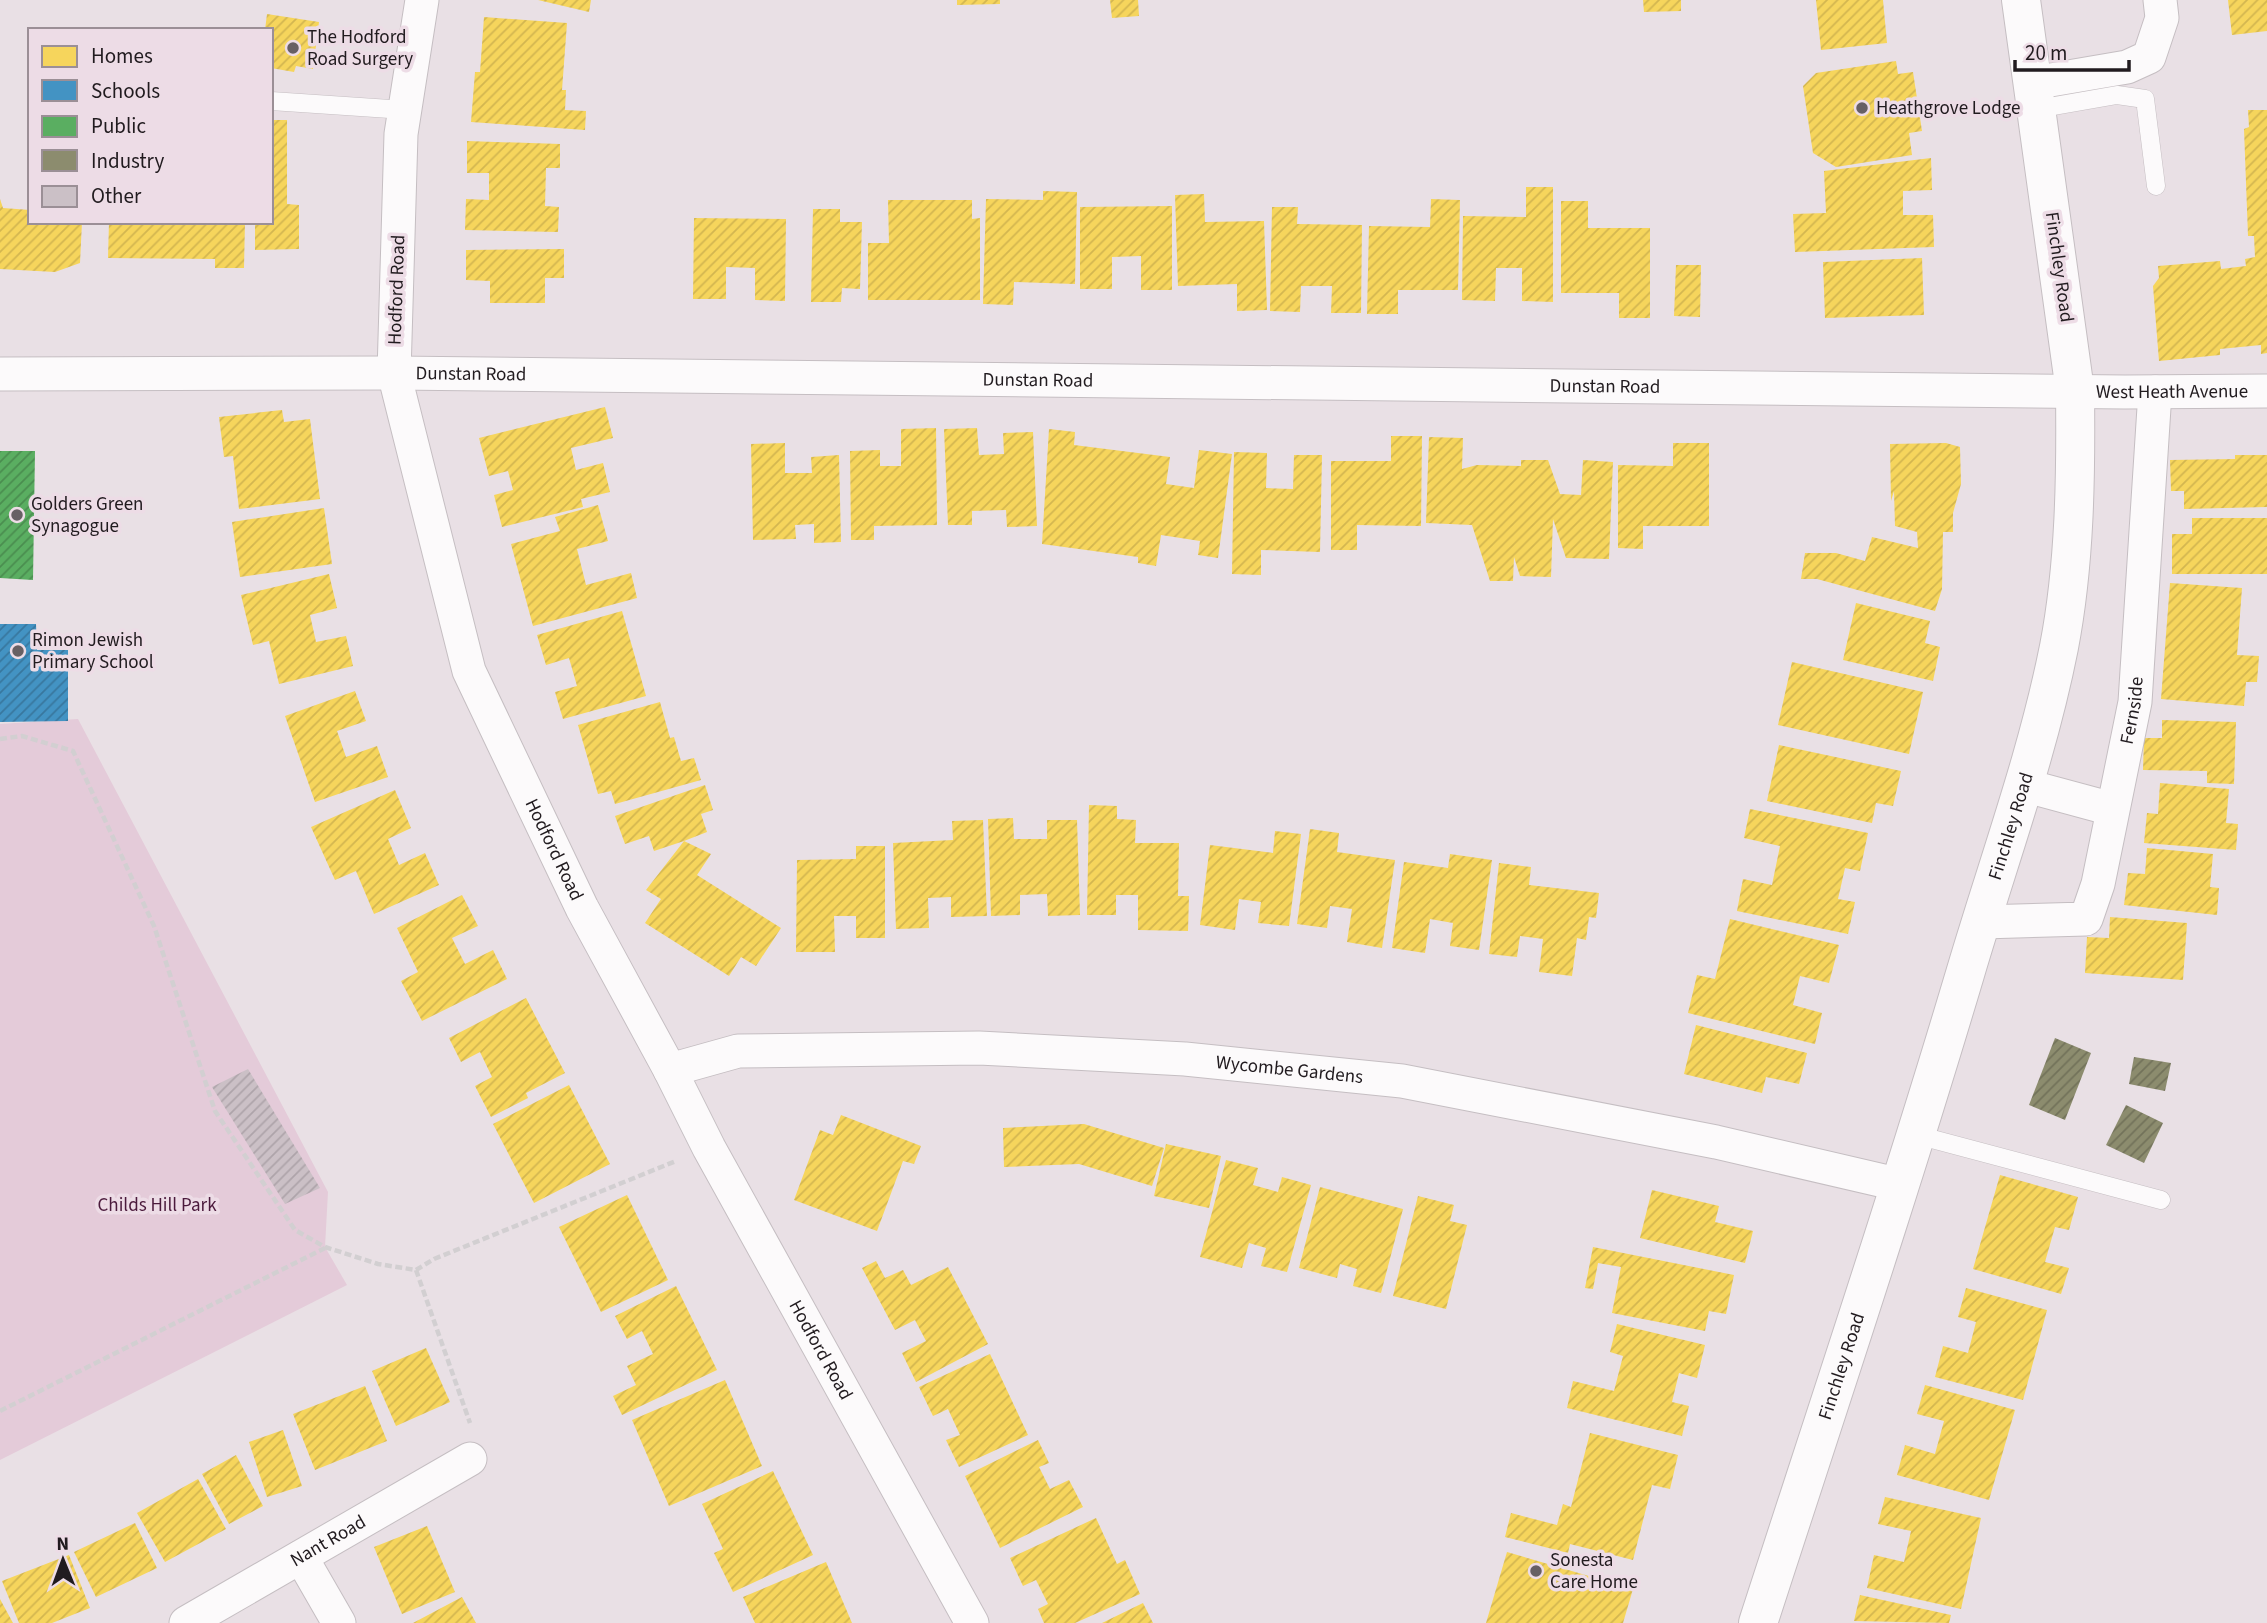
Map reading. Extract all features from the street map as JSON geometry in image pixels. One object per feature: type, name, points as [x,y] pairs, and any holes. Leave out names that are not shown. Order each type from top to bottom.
[{"type":"main road","name":"Finchley Road","points":[[1758,1623],[1917,1135],[1982,922],[2040,727],[2059,648],[2067,600],[2076,439],[2075,391],[2021,0]]},
{"type":"street","name":"Hodford Road","points":[[422,0],[401,134],[394,373],[469,671],[582,908],[709,1148],[972,1623]]},
{"type":"street","points":[[2036,96],[2127,67],[2149,57],[2162,18],[2160,0]]},
{"type":"street","name":"Dunstan Road","points":[[0,374],[394,373],[2075,391]]},
{"type":"street","name":"West Heath Avenue","points":[[2075,391],[2267,391]]},
{"type":"street","name":"Fernside","points":[[1982,922],[2086,919],[2098,884],[2135,702],[2155,392]]},
{"type":"street","points":[[2023,785],[2112,809]]},
{"type":"street","name":"Wycombe Gardens","points":[[670,1070],[738,1051],[979,1048],[1185,1059],[1402,1081],[1716,1142],[1901,1185]]},
{"type":"street","name":"Nant Road","points":[[186,1623],[470,1459]]},
{"type":"street","points":[[301,1557],[339,1623]]},
{"type":"lane","points":[[2036,96],[2117,95],[2145,99],[2156,186]]},
{"type":"lane","points":[[273,101],[405,110]]},
{"type":"lane","points":[[1917,1135],[2161,1200]]},
{"type":"path","points":[[0,738],[22,736],[73,751],[154,926],[215,1111],[295,1230],[326,1247],[378,1264],[416,1270],[434,1259],[709,1148]]},
{"type":"path","points":[[0,1410],[326,1247]]},
{"type":"path","points":[[416,1270],[471,1427],[470,1459]]},
{"type":"green space","name":"Childs Hill Park","points":[[78,719],[328,1192],[325,1247],[347,1285],[0,1460],[0,724]]},
{"type":"building: Homes","points":[[538,0],[591,0],[589,12]]},
{"type":"building: Homes","points":[[957,0],[1000,0],[1000,4],[957,5]]},
{"type":"building: Homes","points":[[1110,0],[1138,0],[1139,16],[1112,18]]},
{"type":"building: Homes","points":[[1643,0],[1681,0],[1681,11],[1644,12]]},
{"type":"building: Homes","points":[[1816,0],[1883,0],[1887,43],[1821,50]]},
{"type":"building: Homes","points":[[2228,0],[2267,0],[2267,31],[2232,35]]},
{"type":"building: Homes","name":"The Hodford Road Surgery","points":[[267,14],[319,22],[313,69],[296,66],[294,72],[273,68],[273,28],[265,28]]},
{"type":"building: Homes","points":[[484,17],[567,23],[562,90],[566,90],[565,110],[586,111],[585,130],[471,122],[475,72],[480,72]]},
{"type":"building: Homes","name":"Heathgrove Lodge","points":[[1896,61],[1898,74],[1913,72],[1922,131],[1909,133],[1912,155],[1836,167],[1813,153],[1803,86],[1816,73]]},
{"type":"building: Homes","points":[[2248,110],[2267,110],[2267,353],[2261,354],[2261,345],[2220,349],[2220,355],[2159,361],[2153,286],[2159,278],[2158,266],[2220,261],[2221,269],[2246,266],[2245,259],[2255,257],[2254,236],[2248,236],[2244,129],[2249,127]]},
{"type":"building: Homes","points":[[273,120],[287,120],[287,204],[299,205],[299,249],[255,250],[255,224],[273,224]]},
{"type":"building: Homes","points":[[467,141],[560,144],[560,168],[546,168],[545,206],[559,207],[558,232],[465,230],[466,199],[489,200],[489,173],[467,173]]},
{"type":"building: Homes","points":[[1931,158],[1932,190],[1903,191],[1903,215],[1933,215],[1934,247],[1795,252],[1793,214],[1826,213],[1824,171]]},
{"type":"building: Homes","points":[[1526,187],[1553,187],[1553,302],[1522,301],[1522,268],[1496,268],[1495,301],[1462,300],[1463,216],[1526,217]]},
{"type":"building: Homes","points":[[1043,191],[1077,192],[1075,284],[1014,282],[1013,305],[983,304],[986,199],[1043,200]]},
{"type":"building: Homes","points":[[1204,194],[1205,222],[1264,221],[1267,310],[1237,311],[1237,284],[1178,286],[1175,195]]},
{"type":"building: Homes","points":[[0,199],[3,208],[28,210],[28,224],[82,224],[80,263],[55,272],[0,269]]},
{"type":"building: Homes","points":[[1431,199],[1460,200],[1458,290],[1398,290],[1398,314],[1367,314],[1369,226],[1430,227]]},
{"type":"building: Homes","points":[[888,200],[972,200],[972,219],[980,218],[980,300],[868,300],[868,243],[889,243]]},
{"type":"building: Homes","points":[[1561,201],[1588,201],[1588,228],[1650,228],[1650,318],[1619,318],[1619,293],[1561,293]]},
{"type":"building: Homes","points":[[1172,206],[1172,290],[1141,290],[1141,256],[1112,257],[1112,289],[1080,289],[1080,207]]},
{"type":"building: Homes","points":[[1272,207],[1298,207],[1297,224],[1362,225],[1361,313],[1331,313],[1332,286],[1301,286],[1300,312],[1270,311]]},
{"type":"building: Homes","points":[[813,209],[840,209],[840,222],[862,222],[860,289],[842,288],[841,302],[811,302]]},
{"type":"building: Homes","points":[[694,218],[786,219],[785,301],[755,300],[755,268],[726,267],[726,299],[693,299]]},
{"type":"building: Homes","points":[[109,224],[245,224],[244,268],[215,268],[215,259],[108,258]]},
{"type":"building: Homes","points":[[564,249],[564,278],[545,278],[545,303],[490,303],[490,281],[466,280],[466,250]]},
{"type":"building: Homes","points":[[1922,258],[1924,315],[1825,318],[1823,262]]},
{"type":"building: Homes","points":[[1676,265],[1701,265],[1700,317],[1674,316]]},
{"type":"building: Homes","points":[[605,407],[613,438],[571,448],[576,470],[603,463],[610,492],[581,499],[583,507],[502,527],[494,495],[513,490],[508,471],[489,476],[479,438]]},
{"type":"building: Homes","points":[[282,410],[284,422],[310,419],[320,499],[239,509],[233,456],[224,457],[219,417]]},
{"type":"building: Homes","points":[[936,428],[937,525],[874,526],[874,540],[851,540],[850,451],[880,450],[880,466],[901,466],[901,429]]},
{"type":"building: Homes","points":[[977,428],[979,455],[1004,454],[1003,433],[1033,432],[1037,526],[1007,527],[1006,510],[972,511],[972,525],[948,525],[944,429]]},
{"type":"building: Homes","points":[[1049,429],[1075,432],[1074,445],[1170,457],[1166,484],[1194,488],[1199,450],[1232,454],[1218,558],[1198,555],[1200,541],[1161,535],[1156,566],[1138,563],[1138,557],[1042,544]]},
{"type":"building: Homes","points":[[1391,436],[1422,436],[1421,526],[1357,525],[1357,550],[1331,550],[1331,461],[1391,461]]},
{"type":"building: Homes","points":[[1429,437],[1463,438],[1462,469],[1477,465],[1521,466],[1521,460],[1548,460],[1560,494],[1581,495],[1583,460],[1613,462],[1609,559],[1566,558],[1553,519],[1551,577],[1520,576],[1514,557],[1513,581],[1490,581],[1472,525],[1426,523]]},
{"type":"building: Homes","points":[[785,443],[785,473],[812,473],[811,457],[839,455],[841,542],[814,543],[814,524],[795,525],[796,539],[753,540],[751,444]]},
{"type":"building: Homes","points":[[1673,443],[1709,443],[1709,526],[1643,526],[1643,549],[1618,548],[1618,465],[1673,466]]},
{"type":"building: Homes","points":[[1946,443],[1960,447],[1961,484],[1953,513],[1953,532],[1943,532],[1942,589],[1935,611],[1817,579],[1801,579],[1805,553],[1836,553],[1865,561],[1872,537],[1918,548],[1917,532],[1895,526],[1894,491],[1891,501],[1890,444]]},
{"type":"building: Homes","points":[[1234,452],[1267,453],[1266,488],[1293,489],[1294,455],[1322,455],[1320,552],[1261,550],[1261,575],[1232,574]]},
{"type":"building: Homes","points":[[2235,455],[2267,455],[2267,507],[2184,509],[2184,491],[2171,491],[2170,460],[2235,459]]},
{"type":"building: Homes","points":[[598,505],[608,541],[577,549],[586,585],[631,573],[637,598],[533,626],[511,544],[560,531],[555,517]]},
{"type":"building: Homes","points":[[324,508],[332,564],[240,577],[232,522]]},
{"type":"building: Homes","points":[[2192,518],[2267,518],[2267,574],[2172,574],[2172,534],[2192,534]]},
{"type":"building: Homes","points":[[329,574],[337,608],[310,615],[316,642],[346,636],[353,666],[279,684],[269,641],[253,645],[241,595]]},
{"type":"building: Homes","points":[[2170,583],[2242,588],[2237,655],[2259,656],[2257,682],[2246,682],[2244,706],[2161,699]]},
{"type":"building: Homes","points":[[1856,603],[1930,621],[1925,643],[1940,647],[1933,681],[1843,660]]},
{"type":"building: Homes","points":[[622,611],[646,696],[563,719],[555,692],[577,686],[569,658],[546,665],[537,635]]},
{"type":"building: Homes","points":[[1792,662],[1923,692],[1909,754],[1778,725]]},
{"type":"building: Homes","points":[[355,691],[366,721],[337,731],[346,757],[377,746],[388,777],[315,802],[285,716]]},
{"type":"building: Homes","points":[[660,702],[670,738],[674,737],[681,761],[694,758],[701,780],[615,804],[611,791],[598,794],[578,725]]},
{"type":"building: Homes","points":[[2162,720],[2236,722],[2234,784],[2207,783],[2207,771],[2143,770],[2144,738],[2162,738]]},
{"type":"building: Homes","points":[[1779,745],[1901,771],[1893,806],[1876,803],[1872,823],[1767,801]]},
{"type":"building: Homes","points":[[2160,783],[2229,789],[2226,823],[2238,824],[2236,850],[2144,843],[2147,813],[2158,814]]},
{"type":"building: Homes","points":[[705,785],[713,810],[701,814],[707,832],[654,851],[649,836],[625,844],[615,816]]},
{"type":"building: Homes","points":[[395,790],[411,828],[388,839],[399,865],[425,853],[439,885],[374,914],[356,871],[335,880],[311,827]]},
{"type":"building: Homes","points":[[1089,805],[1117,806],[1117,819],[1136,820],[1135,843],[1179,843],[1178,896],[1189,896],[1188,931],[1138,930],[1138,895],[1116,895],[1116,915],[1087,915]]},
{"type":"building: Homes","points":[[1750,809],[1868,833],[1860,871],[1845,868],[1838,899],[1855,902],[1848,934],[1737,911],[1743,879],[1772,885],[1780,846],[1744,838]]},
{"type":"building: Homes","points":[[1013,818],[1014,839],[1047,839],[1047,820],[1077,820],[1080,915],[1048,916],[1047,894],[1020,895],[1020,915],[991,916],[988,819]]},
{"type":"building: Homes","points":[[983,820],[987,916],[951,917],[951,897],[928,898],[929,928],[896,929],[893,843],[953,840],[952,821]]},
{"type":"building: Homes","points":[[1310,829],[1339,833],[1337,852],[1395,860],[1382,948],[1347,942],[1352,909],[1330,906],[1327,928],[1297,924]]},
{"type":"building: Homes","points":[[1275,831],[1301,834],[1289,926],[1258,923],[1261,902],[1239,899],[1235,930],[1200,925],[1210,845],[1273,853]]},
{"type":"building: Homes","points":[[684,841],[711,854],[697,875],[781,928],[756,966],[741,957],[729,976],[645,923],[661,899],[646,890]]},
{"type":"building: Homes","points":[[856,846],[885,846],[885,938],[856,938],[856,916],[834,916],[835,952],[796,952],[797,860],[856,859]]},
{"type":"building: Homes","points":[[2147,848],[2213,854],[2210,887],[2219,888],[2217,915],[2124,905],[2128,873],[2145,874]]},
{"type":"building: Homes","points":[[1450,854],[1492,860],[1479,950],[1450,946],[1453,923],[1430,919],[1425,953],[1392,948],[1404,862],[1448,868]]},
{"type":"building: Homes","points":[[1499,863],[1531,867],[1529,885],[1599,893],[1596,918],[1589,917],[1586,940],[1577,938],[1572,976],[1539,972],[1543,939],[1520,936],[1517,957],[1489,954]]},
{"type":"building: Homes","points":[[462,895],[478,926],[452,938],[465,964],[493,950],[507,979],[422,1021],[401,981],[418,972],[397,928]]},
{"type":"building: Homes","points":[[2110,917],[2187,923],[2183,980],[2085,973],[2087,937],[2109,938]]},
{"type":"building: Homes","points":[[1730,919],[1839,945],[1829,983],[1800,976],[1793,1005],[1822,1013],[1815,1044],[1688,1013],[1697,975],[1715,979]]},
{"type":"building: Homes","points":[[526,998],[565,1073],[526,1093],[528,1098],[491,1117],[475,1086],[492,1077],[480,1052],[461,1062],[449,1038]]},
{"type":"building: Homes","points":[[1696,1025],[1807,1053],[1799,1084],[1766,1077],[1762,1093],[1684,1074]]},
{"type":"building: Homes","points":[[569,1085],[610,1164],[534,1203],[493,1124]]},
{"type":"building: Homes","points":[[841,1115],[921,1146],[914,1164],[903,1161],[877,1231],[794,1200],[820,1130],[833,1135]]},
{"type":"building: Homes","points":[[1084,1124],[1164,1148],[1152,1186],[1079,1164],[1004,1167],[1003,1128]]},
{"type":"building: Homes","points":[[1166,1144],[1221,1156],[1209,1208],[1154,1196]]},
{"type":"building: Homes","points":[[1226,1160],[1258,1168],[1253,1185],[1278,1192],[1282,1177],[1311,1185],[1287,1272],[1261,1266],[1266,1248],[1249,1243],[1242,1268],[1200,1257]]},
{"type":"building: Homes","points":[[2000,1175],[2078,1197],[2069,1230],[2055,1227],[2045,1262],[2069,1268],[2061,1294],[1973,1269]]},
{"type":"building: Homes","points":[[1320,1187],[1403,1209],[1381,1293],[1353,1286],[1357,1269],[1340,1264],[1337,1278],[1299,1268]]},
{"type":"building: Homes","points":[[1652,1190],[1719,1206],[1715,1222],[1753,1231],[1745,1263],[1640,1238]]},
{"type":"building: Homes","points":[[627,1195],[668,1280],[601,1312],[559,1227]]},
{"type":"building: Homes","points":[[1418,1196],[1454,1205],[1450,1221],[1467,1225],[1446,1309],[1393,1296]]},
{"type":"building: Homes","points":[[1593,1247],[1734,1275],[1726,1314],[1709,1311],[1705,1331],[1612,1313],[1621,1267],[1598,1263],[1593,1289],[1585,1288]]},
{"type":"building: Homes","points":[[876,1261],[885,1278],[903,1270],[911,1285],[948,1267],[988,1344],[916,1382],[902,1353],[926,1341],[915,1320],[895,1330],[862,1268]]},
{"type":"building: Homes","points":[[676,1286],[717,1370],[622,1415],[613,1396],[636,1385],[627,1366],[653,1354],[642,1331],[627,1339],[615,1316]]},
{"type":"building: Homes","points":[[1966,1288],[2047,1310],[2023,1400],[1935,1377],[1943,1346],[1968,1353],[1976,1322],[1958,1317]]},
{"type":"building: Homes","points":[[1617,1324],[1705,1345],[1697,1378],[1679,1373],[1672,1402],[1689,1406],[1682,1436],[1567,1408],[1573,1381],[1614,1391],[1623,1356],[1610,1352]]},
{"type":"building: Homes","points":[[426,1348],[450,1402],[396,1426],[372,1371]]},
{"type":"building: Homes","points":[[990,1354],[1028,1435],[959,1467],[946,1440],[960,1435],[948,1409],[933,1416],[919,1387]]},
{"type":"building: Homes","points":[[725,1380],[762,1466],[669,1506],[632,1420]]},
{"type":"building: Homes","points":[[1925,1385],[2015,1410],[1989,1500],[1897,1475],[1905,1445],[1935,1454],[1944,1421],[1917,1414]]},
{"type":"building: Homes","points":[[365,1386],[387,1441],[315,1470],[293,1414]]},
{"type":"building: Homes","points":[[283,1430],[302,1486],[267,1497],[249,1442]]},
{"type":"building: Homes","points":[[1590,1433],[1678,1455],[1670,1489],[1652,1485],[1633,1560],[1570,1544],[1568,1553],[1505,1537],[1511,1513],[1557,1525],[1563,1504],[1571,1507]]},
{"type":"building: Homes","points":[[1038,1440],[1049,1463],[1039,1467],[1050,1489],[1069,1480],[1083,1507],[1000,1548],[965,1476]]},
{"type":"building: Homes","points":[[236,1455],[263,1506],[229,1524],[202,1474]]},
{"type":"building: Homes","points":[[773,1471],[813,1555],[733,1592],[714,1553],[723,1549],[702,1504]]},
{"type":"building: Homes","points":[[198,1479],[226,1529],[165,1562],[137,1513]]},
{"type":"building: Homes","points":[[1885,1497],[1981,1518],[1961,1609],[1867,1588],[1874,1555],[1904,1562],[1911,1531],[1878,1524]]},
{"type":"building: Homes","points":[[1096,1518],[1117,1564],[1125,1560],[1140,1594],[1075,1623],[1044,1623],[1038,1609],[1048,1604],[1036,1580],[1023,1586],[1010,1558]]},
{"type":"building: Homes","points":[[135,1523],[157,1568],[96,1597],[74,1552]]},
{"type":"building: Homes","points":[[427,1526],[455,1592],[402,1614],[374,1547]]},
{"type":"building: Homes","name":"Sonesta Care Home","points":[[1507,1552],[1633,1589],[1623,1623],[1486,1623]]},
{"type":"building: Homes","points":[[69,1555],[90,1608],[52,1623],[19,1623],[2,1581]]},
{"type":"building: Homes","points":[[826,1562],[852,1623],[755,1623],[743,1597]]},
{"type":"building: Homes","points":[[1860,1595],[1951,1615],[1949,1623],[1854,1621]]},
{"type":"building: Homes","points":[[462,1597],[476,1623],[413,1623]]},
{"type":"building: Homes","points":[[0,1599],[13,1623],[0,1623]]},
{"type":"building: Homes","points":[[1143,1603],[1153,1623],[1102,1623]]},
{"type":"building: Schools","name":"Rimon Jewish Primary School","points":[[0,624],[36,624],[37,650],[68,650],[68,721],[0,722]]},
{"type":"building: Public","name":"Golders Green Synagogue","points":[[0,451],[35,451],[33,580],[0,578]]},
{"type":"building: Industry","points":[[2055,1038],[2091,1053],[2065,1120],[2029,1105]]},
{"type":"building: Industry","points":[[2134,1057],[2171,1063],[2165,1091],[2129,1084]]},
{"type":"building: Industry","points":[[2126,1105],[2163,1123],[2144,1163],[2106,1145]]},
{"type":"building: Other","points":[[248,1069],[320,1188],[285,1204],[212,1087]]},
{"type":"place","name":"The Hodford Road Surgery","points":[[293,48]]},
{"type":"place","name":"Heathgrove Lodge","points":[[1862,108]]},
{"type":"place","name":"Golders Green Synagogue","points":[[17,515]]},
{"type":"place","name":"Rimon Jewish Primary School","points":[[18,651]]},
{"type":"place","name":"Sonesta Care Home","points":[[1536,1571]]}]
